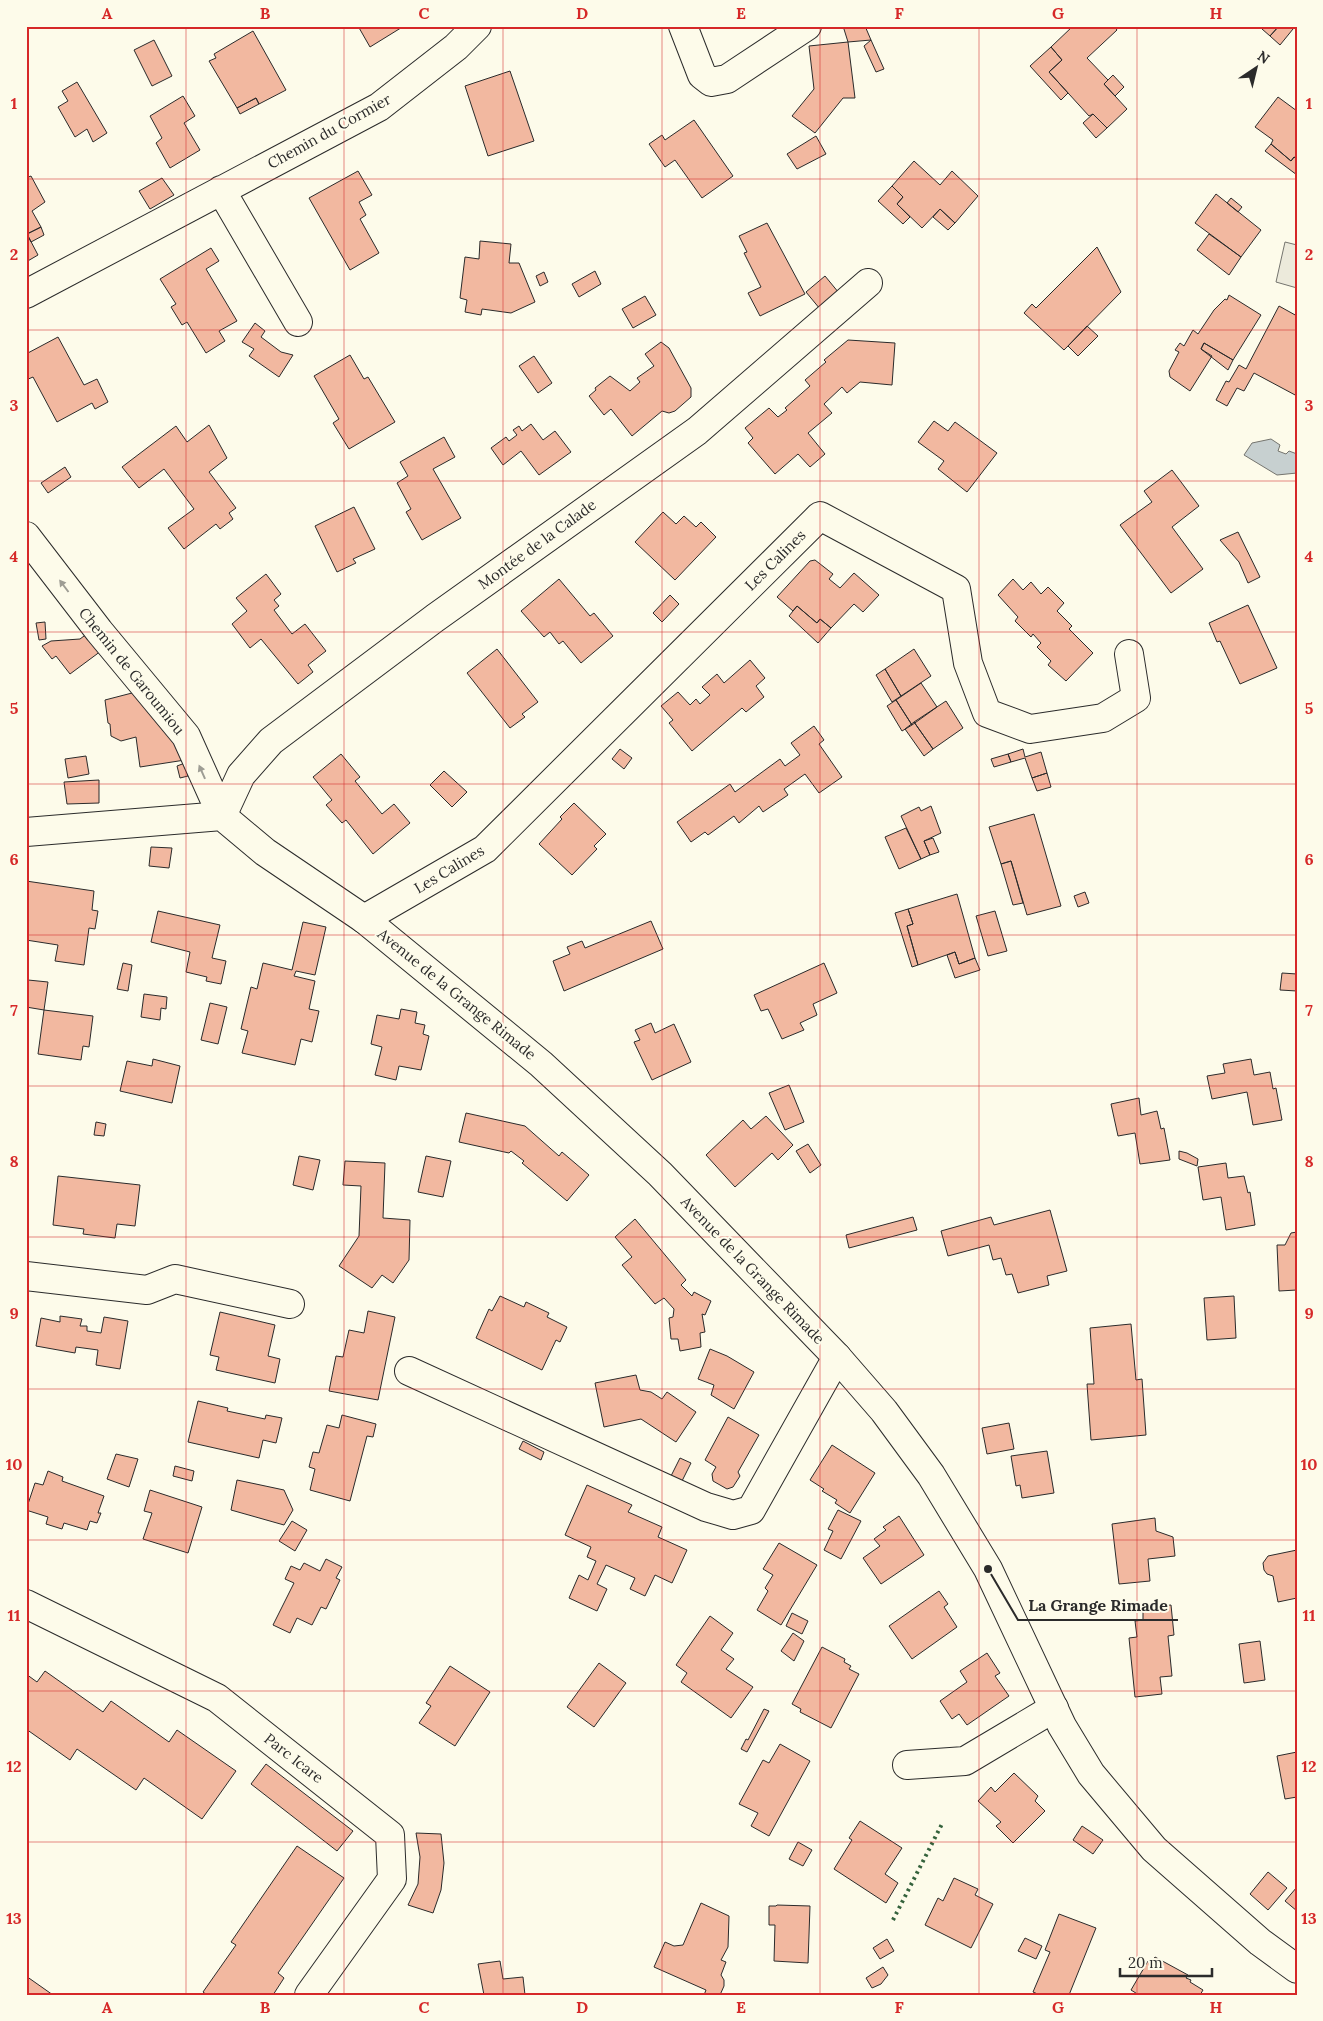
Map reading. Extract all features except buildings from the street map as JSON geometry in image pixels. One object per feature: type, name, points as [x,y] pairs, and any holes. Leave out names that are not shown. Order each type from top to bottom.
[{"type":"street","name":"Chemin du Cormier","points":[[26,294],[379,107],[456,47],[476,26]]},
{"type":"street","points":[[683,26],[702,75],[712,82],[727,79],[807,26]]},
{"type":"street","points":[[221,190],[298,322]]},
{"type":"street","name":"Montée de la Calade","points":[[222,816],[241,775],[271,741],[435,618],[697,431],[868,283]]},
{"type":"street","name":"Les Calines","points":[[364,919],[485,849],[820,516],[956,589],[968,663],[987,713],[1030,729],[1103,718],[1136,698],[1129,654]]},
{"type":"street","name":"Chemin de Garoumiou","points":[[26,536],[99,631],[186,736],[222,816]]},
{"type":"street","points":[[26,832],[222,816]]},
{"type":"street","name":"Avenue de la Grange Rimade","points":[[222,816],[264,852],[364,919],[542,1064],[660,1174],[837,1357],[884,1412],[931,1475],[988,1569],[1062,1726],[1091,1774],[1154,1849],[1260,1942],[1297,1969]]},
{"type":"street","points":[[26,1276],[147,1290],[175,1279],[290,1304]]},
{"type":"street","points":[[409,1370],[706,1507],[734,1514],[751,1510],[837,1357]]},
{"type":"street","name":"Parc Icare","points":[[26,1604],[217,1698],[390,1834],[392,1878],[309,1995]]},
{"type":"street","points":[[907,1765],[965,1760],[1054,1708]]},
{"type":"shaded area","points":[[1285,242],[1297,245],[1297,288],[1276,282]]},
{"type":"shaded area","points":[[1271,439],[1280,445],[1278,451],[1286,454],[1289,451],[1297,454],[1297,473],[1277,475],[1244,455],[1252,443]]},
{"type":"hedge","points":[[893,1920],[943,1822]]},
{"type":"place","name":"La Grange Rimade","points":[[988,1569]]}]
